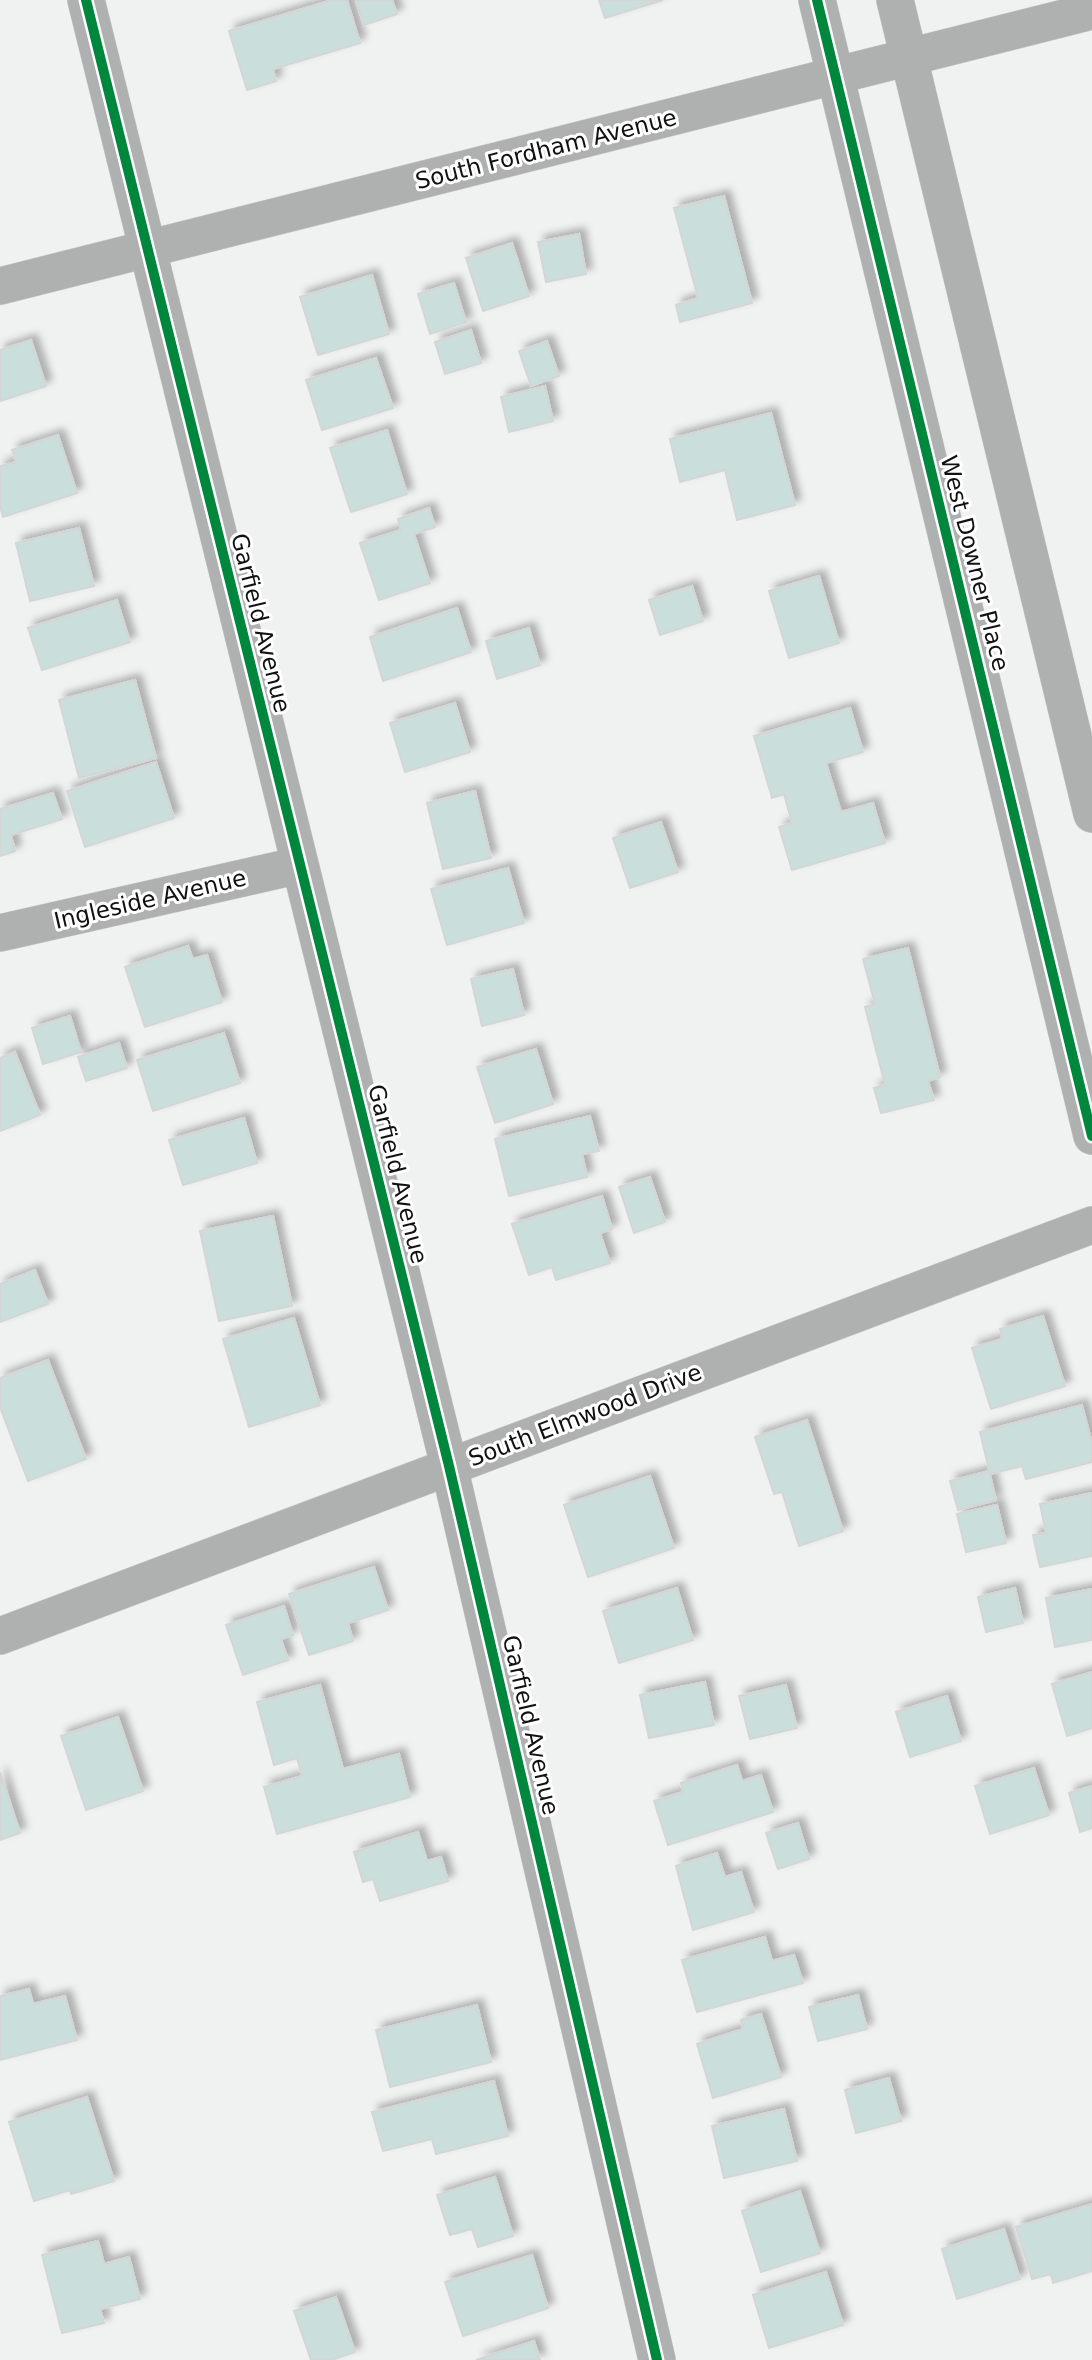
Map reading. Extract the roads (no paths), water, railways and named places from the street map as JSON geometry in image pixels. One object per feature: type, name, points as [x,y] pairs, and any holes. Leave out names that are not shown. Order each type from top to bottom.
[{"type":"street","name":"Garfield Avenue","points":[[86,0],[449,1466],[657,2360]]},
{"type":"street","name":"West Downer Place","points":[[817,0],[1092,1136]]},
{"type":"street","points":[[895,0],[1092,814]]},
{"type":"street","name":"South Fordham Avenue","points":[[0,286],[1092,11]]},
{"type":"street","name":"Ingleside Avenue","points":[[0,933],[300,865]]},
{"type":"street","name":"South Elmwood Drive","points":[[0,1636],[1092,1225]]}]
